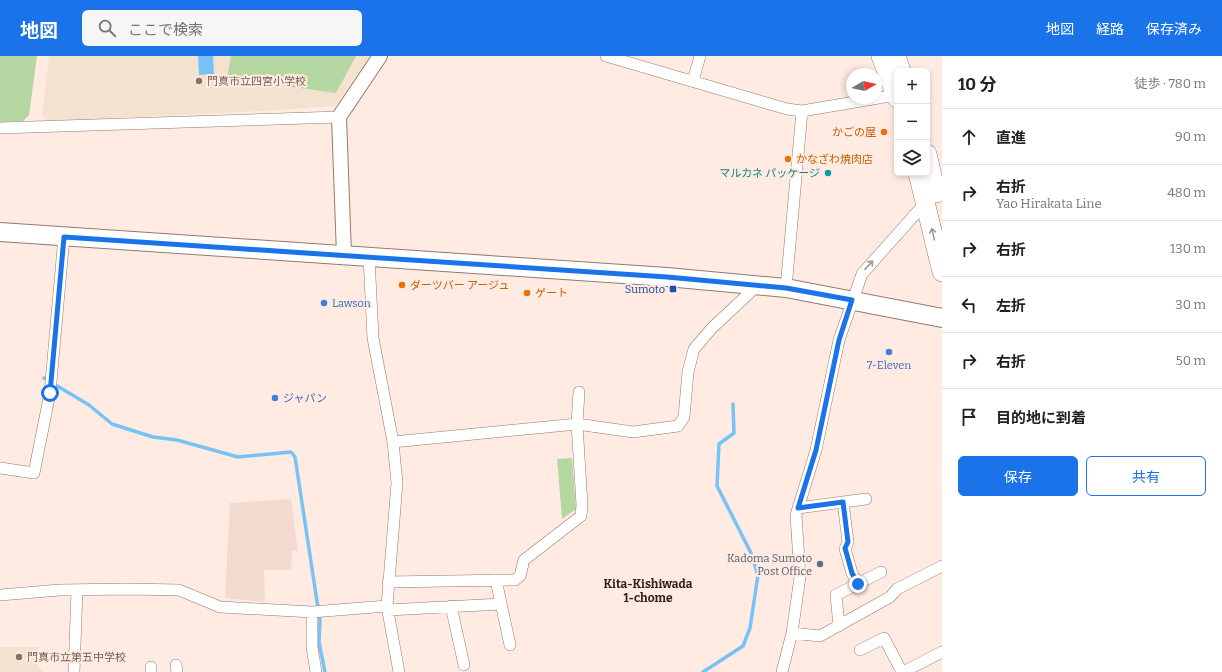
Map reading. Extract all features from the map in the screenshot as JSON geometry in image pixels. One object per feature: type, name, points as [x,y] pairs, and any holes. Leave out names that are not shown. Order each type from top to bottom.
[{"type":"highway","points":[[881,56],[894,92]]},
{"type":"highway","points":[[896,56],[900,68]]},
{"type":"highway","points":[[930,162],[938,182],[942,216]]},
{"type":"highway","points":[[919,176],[942,272]]},
{"type":"main road","points":[[0,232],[667,277],[758,285],[786,288],[942,318]]},
{"type":"street","points":[[344,256],[339,117],[380,56]]},
{"type":"street","points":[[606,56],[787,109],[802,111],[894,97]]},
{"type":"street","points":[[693,81],[700,56]]},
{"type":"street","points":[[786,288],[802,111]]},
{"type":"street","points":[[0,128],[339,117]]},
{"type":"street","points":[[782,672],[792,633],[800,577],[796,515],[816,450],[839,340],[862,274],[926,204],[938,182]]},
{"type":"street","points":[[0,468],[34,474],[50,393],[64,237]]},
{"type":"street","points":[[369,257],[373,338],[393,442],[397,483],[387,608],[398,672]]},
{"type":"street","points":[[393,442],[577,424],[633,432],[678,426],[684,417],[688,372],[694,349],[712,328],[758,285]]},
{"type":"street","points":[[388,582],[515,580],[520,576],[524,560],[581,516],[582,505],[577,424],[579,392]]},
{"type":"street","points":[[798,508],[866,500]]},
{"type":"street","points":[[843,502],[848,542],[845,548],[852,573],[858,584]]},
{"type":"street","points":[[792,633],[820,636],[890,598],[897,589],[942,566]]},
{"type":"street","points":[[839,626],[836,595],[881,572]]},
{"type":"street","points":[[496,580],[510,645]]},
{"type":"street","points":[[0,596],[77,590],[179,590],[220,607],[312,612],[502,604]]},
{"type":"street","points":[[74,672],[77,590]]},
{"type":"street","points":[[451,606],[464,665]]},
{"type":"street","points":[[312,612],[312,647],[316,672]]},
{"type":"street","points":[[860,650],[884,638],[902,672],[942,652]]},
{"type":"shaded area","name":"門真市立四宮小学校","points":[[49,56],[370,56],[335,106],[263,111],[48,121],[42,115]]},
{"type":"shaded area","points":[[291,499],[298,551],[292,551],[291,570],[264,570],[265,602],[225,598],[230,503]]},
{"type":"shaded area","name":"門真市立第五中学校","points":[[0,647],[39,647],[38,667],[43,672],[0,672]]},
{"type":"green space","points":[[0,56],[37,56],[29,115],[23,121],[0,122]]},
{"type":"green space","points":[[231,56],[356,56],[336,93],[227,78]]},
{"type":"green space","points":[[572,458],[576,509],[562,519],[557,459]]},
{"type":"water","points":[[198,56],[213,56],[214,74],[199,75]]},
{"type":"waterway","points":[[44,378],[89,405],[112,424],[153,437],[177,440],[238,457],[291,452],[295,457],[320,621],[319,642],[325,672]]},
{"type":"waterway","points":[[703,672],[743,646],[750,628],[758,575],[751,553],[717,486],[719,444],[734,433],[733,404]]},
{"type":"place","name":"門真市立四宮小学校","points":[[199,81]]},
{"type":"place","name":"かごの屋","points":[[884,132]]},
{"type":"place","name":"かなざわ焼肉店","points":[[788,159]]},
{"type":"place","name":"マルカネ パッケージ","points":[[828,173]]},
{"type":"place","name":"ダーツバー アージュ","points":[[402,285]]},
{"type":"place","name":"Sumoto","points":[[673,289]]},
{"type":"place","name":"ゲート","points":[[527,293]]},
{"type":"place","name":"Lawson","points":[[324,303]]},
{"type":"place","name":"7-Eleven","points":[[889,352]]},
{"type":"place","name":"ジャパン","points":[[275,398]]},
{"type":"place","name":"Kadoma Sumoto Post Office","points":[[820,564]]},
{"type":"place","name":"門真市立第五中学校","points":[[19,657]]},
{"type":"district","name":"Kita-Kishiwada 1-chome","points":[[648,591]]},
{"type":"route","points":[[50,393],[64,237],[667,277],[786,288],[852,300],[839,340],[816,450],[798,508],[843,502],[848,542],[845,548],[852,573],[858,584]]}]
